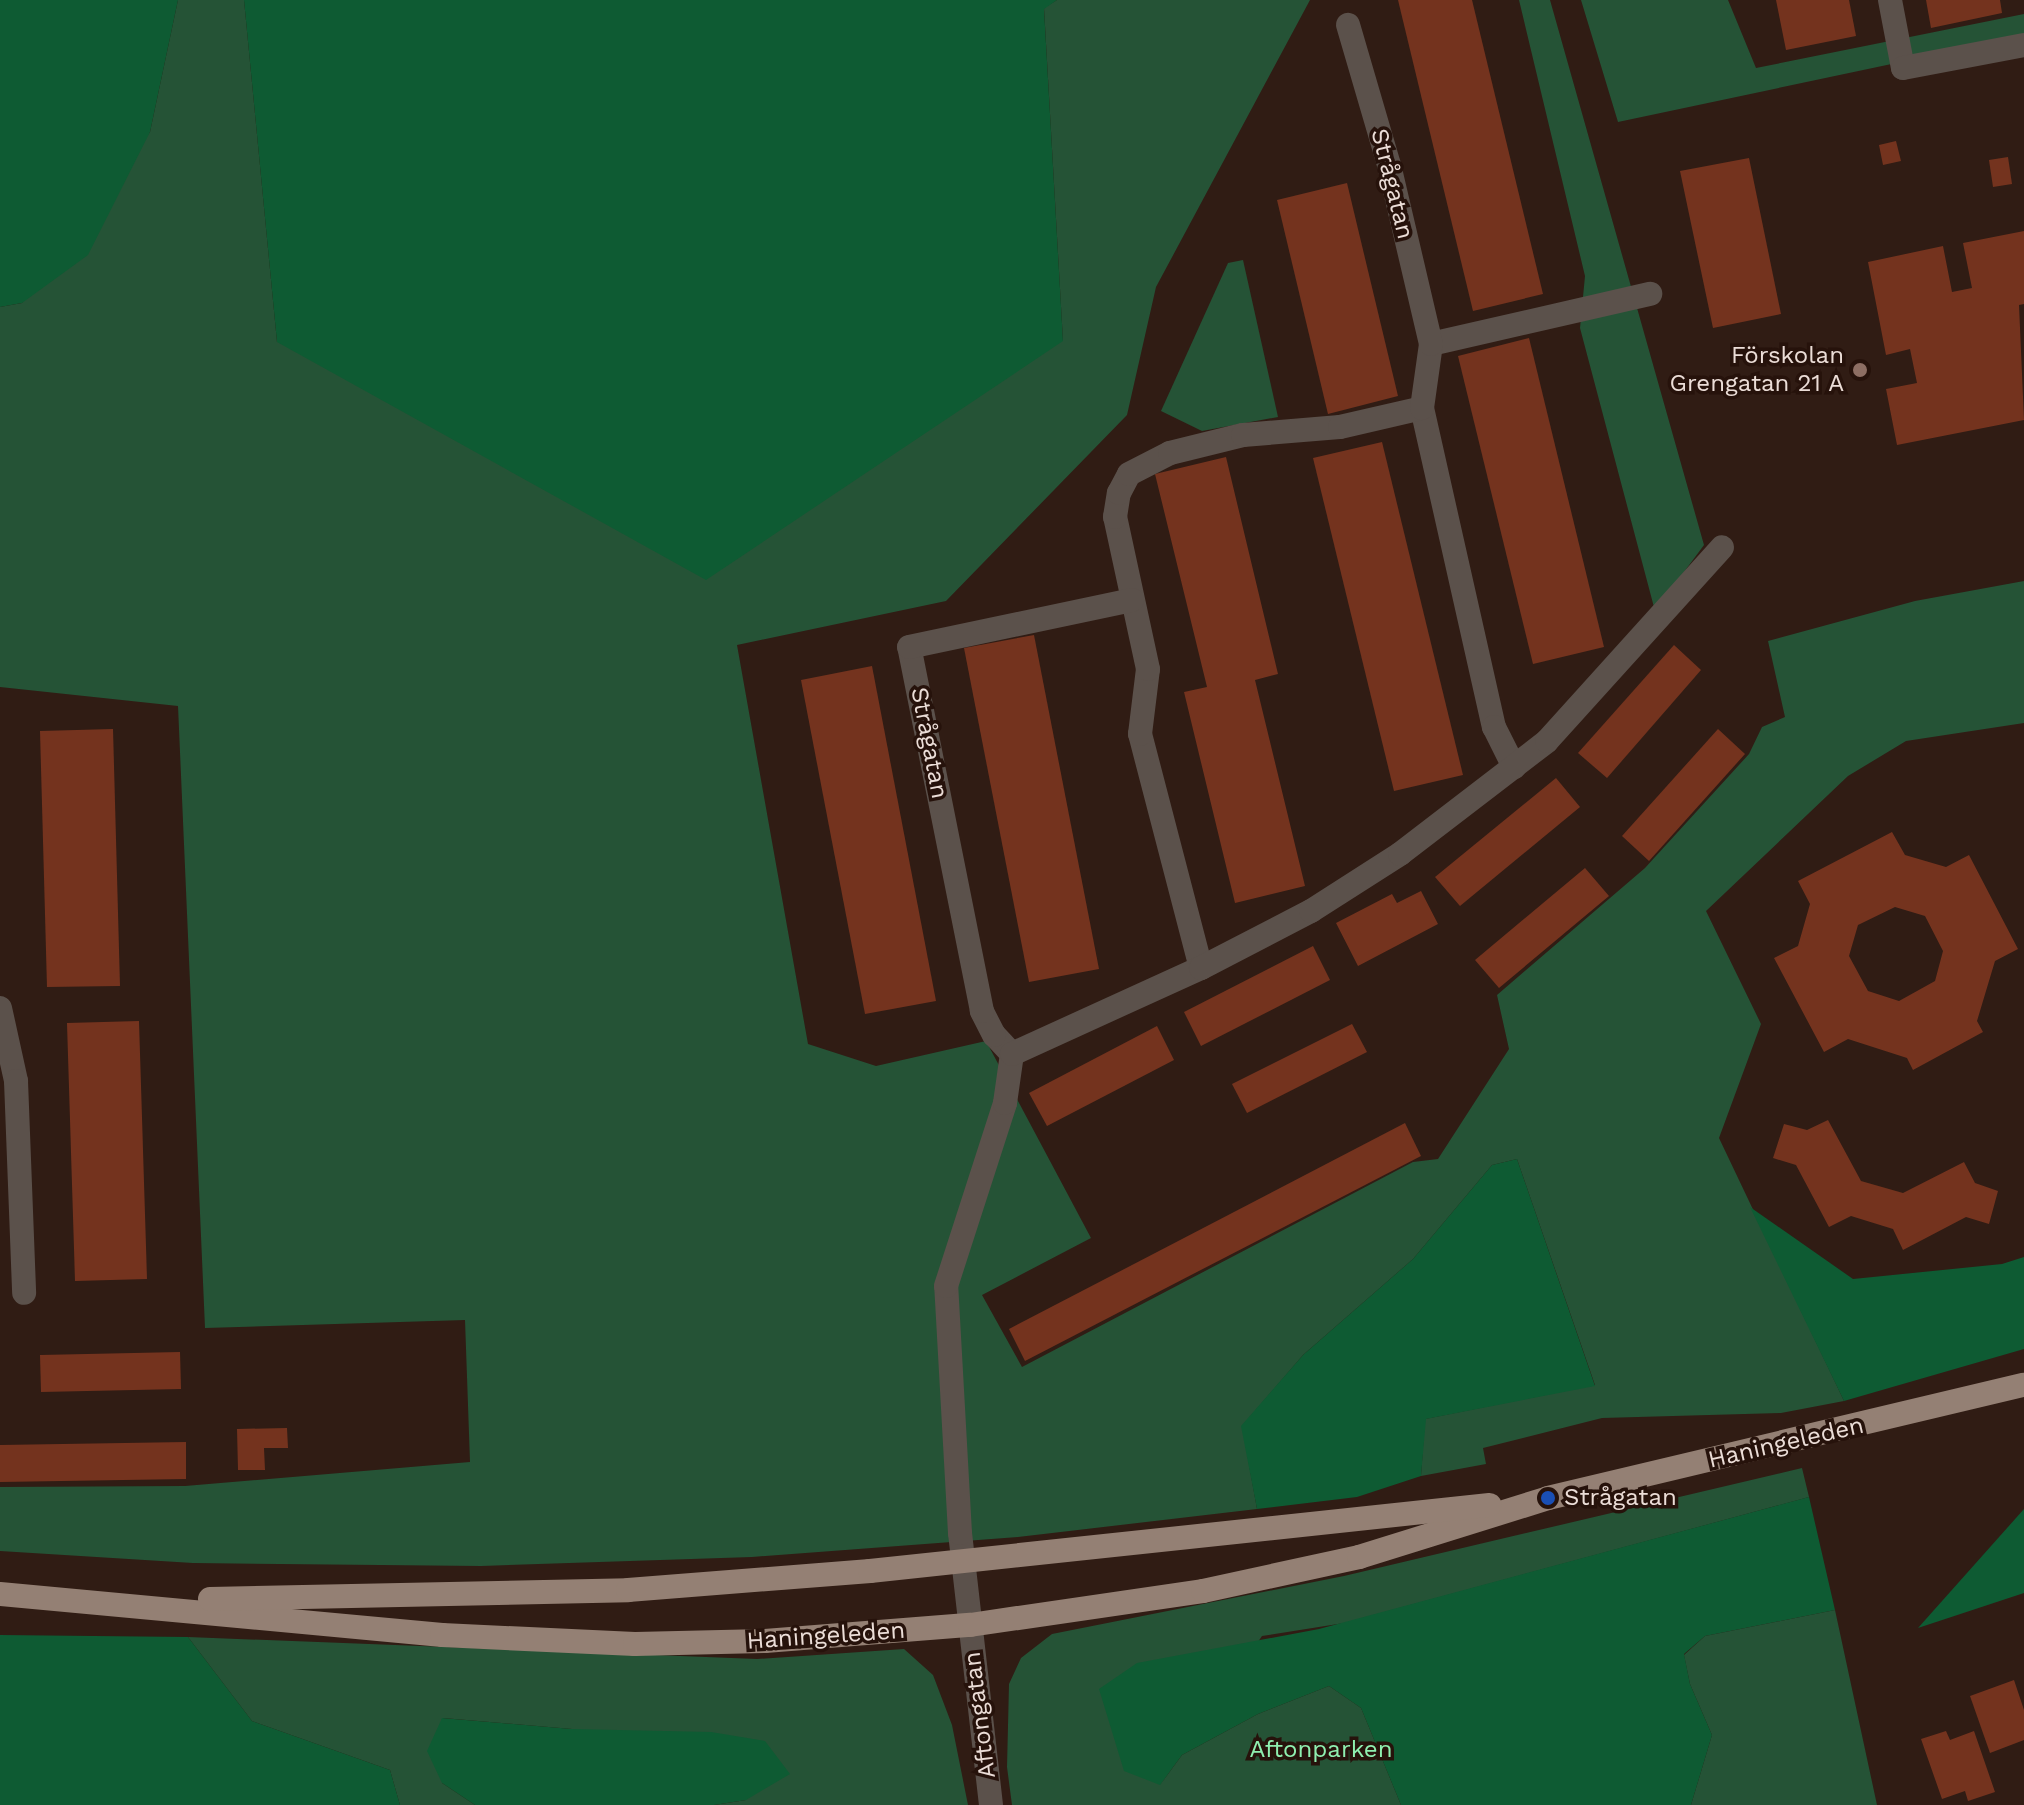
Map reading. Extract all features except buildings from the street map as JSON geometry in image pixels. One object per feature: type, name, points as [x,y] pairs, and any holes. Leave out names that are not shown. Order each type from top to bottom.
[{"type":"main road","name":"Haningeleden","points":[[0,1594],[92,1600],[442,1635],[635,1644],[765,1641],[970,1625],[1071,1613],[1245,1582],[1359,1557],[1548,1498],[2024,1385]]},
{"type":"main road","name":"Haningeleden","points":[[92,1600],[628,1590],[962,1562],[1548,1498]]},
{"type":"street","points":[[1890,0],[1903,68],[2024,45]]},
{"type":"street","name":"Strågatan","points":[[1348,25],[1389,165],[1431,344],[1422,408],[1494,727],[1514,767]]},
{"type":"street","points":[[1431,344],[1650,294]]},
{"type":"street","points":[[1201,968],[1140,734],[1148,669],[1115,517],[1129,474],[1147,460],[1243,435],[1340,427],[1422,408]]},
{"type":"street","points":[[970,1625],[962,1562],[946,1286],[1005,1103],[1012,1054],[1201,968],[1311,911],[1400,854],[1547,741],[1722,547]]},
{"type":"street","name":"Strågatan","points":[[1012,1054],[994,1035],[982,1011],[909,647],[1132,600]]},
{"type":"street","points":[[0,1008],[2,1038],[16,1081],[24,1293]]},
{"type":"street","name":"Aftongatan","points":[[970,1625],[991,1805]]},
{"type":"green space","points":[[0,0],[178,0],[150,132],[88,255],[22,303],[0,307]]},
{"type":"green space","points":[[178,0],[244,0],[277,342],[1063,341],[1044,8],[1057,0],[1310,0],[1156,287],[1127,415],[946,601],[737,645],[808,1044],[876,1066],[986,1041],[1091,1238],[982,1295],[1022,1367],[1413,1162],[1438,1159],[1509,1049],[1497,995],[1645,868],[1749,754],[1762,727],[1785,717],[1768,641],[1915,601],[2024,581],[2024,723],[1906,741],[1848,776],[1706,911],[1761,1024],[1719,1138],[1844,1401],[1781,1413],[1602,1418],[1483,1448],[1486,1464],[1421,1476],[1425,1419],[1595,1385],[1517,1159],[1492,1165],[1413,1259],[1303,1355],[1242,1426],[1257,1509],[1018,1537],[752,1557],[481,1566],[193,1563],[0,1551],[0,1487],[185,1486],[470,1462],[465,1320],[205,1328],[178,706],[0,687],[0,307],[22,303],[150,132]]},
{"type":"green space","points":[[244,0],[1057,0],[1044,9],[1063,341],[706,580],[277,342]]},
{"type":"green space","points":[[1519,0],[1550,0],[1704,545],[1655,611],[1580,328],[1585,276]]},
{"type":"green space","points":[[1581,0],[1728,0],[1756,68],[2024,14],[2024,36],[1618,122]]},
{"type":"green space","points":[[1243,260],[1278,417],[1202,431],[1161,411],[1228,263]]},
{"type":"green space","points":[[1517,1159],[1595,1386],[1426,1419],[1421,1476],[1357,1497],[1257,1509],[1241,1426],[1303,1355],[1413,1259],[1492,1165]]},
{"type":"green space","points":[[1750,1207],[1853,1279],[2002,1264],[2024,1257],[2024,1349],[1844,1401]]},
{"type":"green space","name":"Aftonparken","points":[[1802,1468],[1809,1497],[1344,1623],[1262,1636],[1160,1785],[1182,1755],[1258,1714],[1329,1686],[1361,1708],[1401,1805],[1012,1805],[1007,1767],[1009,1684],[1021,1658],[1052,1634],[1344,1576]]},
{"type":"green space","points":[[1809,1497],[1835,1610],[1705,1636],[1684,1654],[1690,1684],[1712,1735],[1691,1805],[1401,1805],[1361,1708],[1329,1686],[1258,1714],[1182,1755],[1160,1785],[1124,1771],[1099,1689],[1137,1663],[1319,1629]]},
{"type":"green space","points":[[2024,1509],[2024,1593],[1918,1628]]},
{"type":"green space","points":[[1835,1610],[1877,1805],[1691,1805],[1712,1735],[1690,1684],[1684,1655],[1705,1636]]},
{"type":"green space","points":[[0,1635],[188,1637],[252,1721],[390,1770],[400,1805],[0,1805]]},
{"type":"green space","points":[[188,1637],[757,1659],[904,1649],[933,1675],[952,1725],[968,1805],[714,1805],[746,1800],[572,1729],[443,1718],[442,1783],[475,1805],[400,1805],[390,1770],[252,1721]]},
{"type":"green space","points":[[442,1718],[572,1729],[711,1732],[765,1741],[790,1774],[746,1800],[714,1805],[475,1805],[442,1783],[427,1751]]},
{"type":"place","name":"Förskolan Grengatan 21 A","points":[[1860,370]]},
{"type":"place","name":"Strågatan","points":[[1548,1498]]}]
